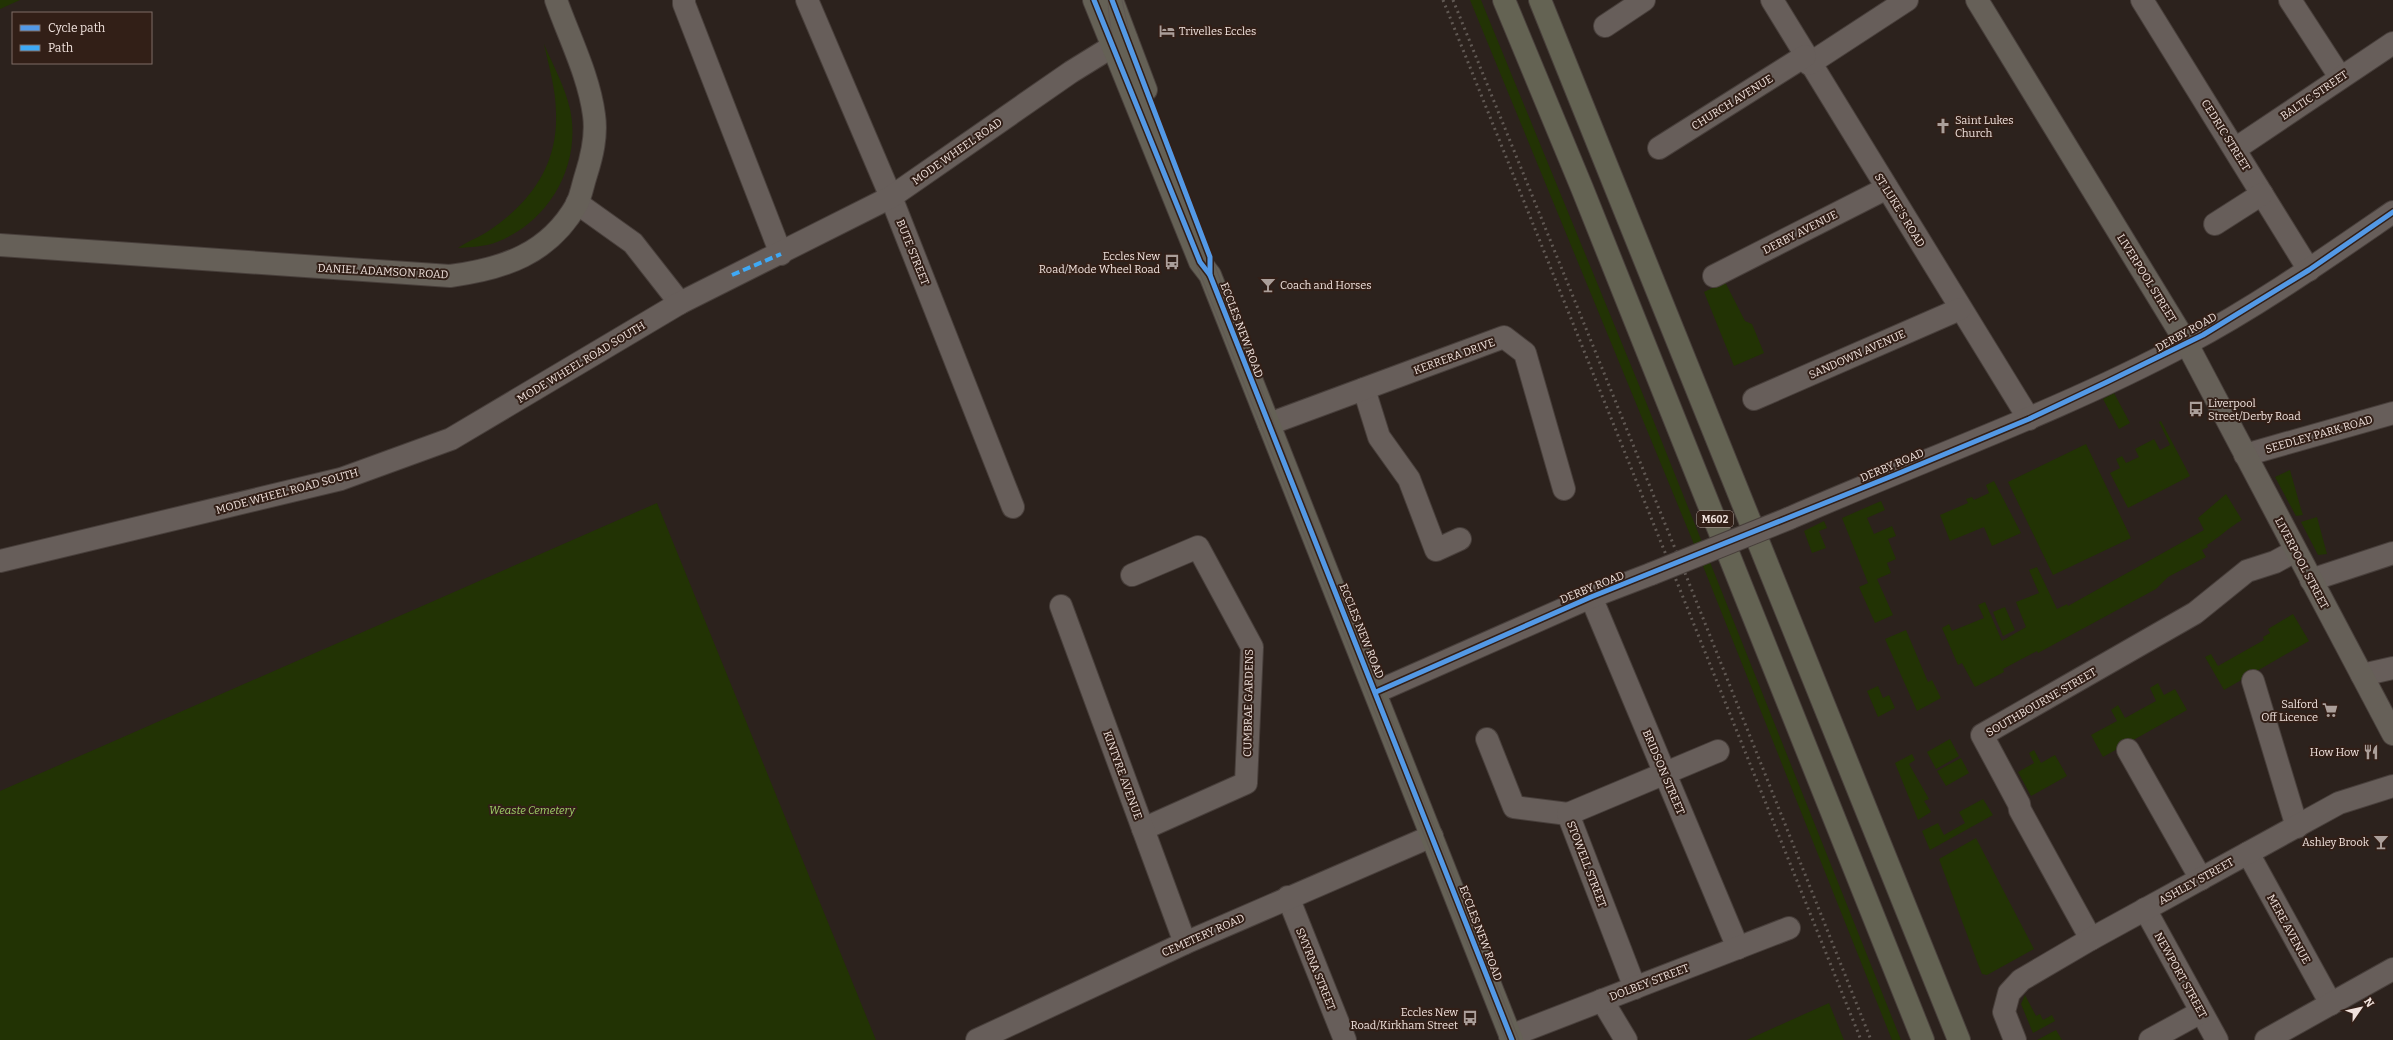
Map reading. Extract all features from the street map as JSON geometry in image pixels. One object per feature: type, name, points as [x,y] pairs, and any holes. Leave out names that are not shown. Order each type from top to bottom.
[{"type":"highway","name":"M602","points":[[1504,0],[1585,196],[1923,1040]]},
{"type":"highway","name":"M602","points":[[1540,0],[1960,1040]]},
{"type":"main road","name":"ECCLES NEW ROAD","points":[[1104,2],[1200,262],[1210,275],[1268,424],[1376,692],[1511,1038]]},
{"type":"street","name":"DANIEL ADAMSON ROAD","points":[[0,245],[450,276],[484,272],[523,257],[555,233],[577,203],[594,150],[595,116],[588,87],[556,0]]},
{"type":"street","points":[[684,0],[781,254]]},
{"type":"street","name":"BUTE STREET","points":[[807,0],[891,197],[1013,507]]},
{"type":"street","points":[[1605,26],[1619,7],[1644,0]]},
{"type":"street","name":"ST LUKE'S ROAD","points":[[1772,0],[1807,60],[2029,419]]},
{"type":"street","name":"CHURCH AVENUE","points":[[1659,148],[1907,0]]},
{"type":"street","name":"LIVERPOOL STREET","points":[[1977,0],[2187,344],[2217,398],[2295,551],[2393,734]]},
{"type":"street","name":"CEDRIC STREET","points":[[2142,0],[2309,270]]},
{"type":"street","points":[[2290,0],[2340,77]]},
{"type":"street","name":"MODE WHEEL ROAD","points":[[732,275],[781,254],[891,197],[1071,72],[1119,42]]},
{"type":"street","name":"BALTIC STREET","points":[[2235,149],[2340,77],[2393,43]]},
{"type":"street","name":"DERBY AVENUE","points":[[1714,276],[1887,188]]},
{"type":"street","points":[[2216,224],[2262,194]]},
{"type":"street","points":[[577,203],[633,243],[680,303]]},
{"type":"street","name":"DERBY ROAD","points":[[1376,692],[1591,597],[1790,518],[2029,419],[2187,344],[2309,270],[2393,212]]},
{"type":"street","name":"MODE WHEEL ROAD SOUTH","points":[[0,561],[341,479],[451,439],[680,303],[732,275]]},
{"type":"street","name":"SANDOWN AVENUE","points":[[1754,399],[1960,309]]},
{"type":"street","name":"KERRERA DRIVE","points":[[1268,424],[1504,337],[1525,353],[1564,489]]},
{"type":"street","points":[[1364,389],[1379,437],[1409,480],[1436,550],[1460,539]]},
{"type":"street","name":"SEEDLEY PARK ROAD","points":[[2245,455],[2393,413]]},
{"type":"street","name":"CUMBRAE GARDENS","points":[[1132,575],[1198,547],[1252,647],[1246,782],[1143,829]]},
{"type":"street","name":"SOUTHBOURNE STREET","points":[[2090,939],[2020,810],[2019,804],[1982,735],[2195,613],[2247,571],[2275,562],[2295,551]]},
{"type":"street","points":[[2311,580],[2393,553]]},
{"type":"street","name":"BRIDSON STREET","points":[[1591,597],[1738,948]]},
{"type":"street","name":"KINTYRE AVENUE","points":[[1061,606],[1185,943]]},
{"type":"street","points":[[2362,675],[2393,668]]},
{"type":"street","points":[[2253,681],[2297,827]]},
{"type":"street","name":"STOWELL STREET","points":[[1487,739],[1514,807],[1568,814],[1635,988]]},
{"type":"street","points":[[2128,750],[2201,879]]},
{"type":"street","points":[[1568,814],[1718,751]]},
{"type":"street","name":"ASHLEY STREET","points":[[2015,1040],[2004,1012],[2009,993],[2021,980],[2090,939],[2339,803],[2393,786]]},
{"type":"street","name":"CEMETERY ROAD","points":[[977,1040],[1185,943],[1288,897],[1432,836]]},
{"type":"street","name":"MERE AVENUE","points":[[2248,853],[2330,1004]]},
{"type":"street","name":"SMYRNA STREET","points":[[1288,897],[1338,1038]]},
{"type":"street","name":"NEWPORT STREET","points":[[2145,909],[2217,1040]]},
{"type":"street","name":"DOLBEY STREET","points":[[1511,1038],[1602,1000],[1788,928]]},
{"type":"street","points":[[2266,1040],[2393,969]]},
{"type":"street","points":[[1602,1000],[1626,1040]]},
{"type":"street","points":[[2150,1040],[2201,1012]]},
{"type":"green space","points":[[0,0],[20,0],[0,9]]},
{"type":"green space","points":[[1470,0],[1481,0],[1646,402],[1901,1040],[1892,1040],[1705,571]]},
{"type":"green space","points":[[544,44],[562,84],[570,109],[572,130],[571,151],[566,170],[558,189],[546,206],[532,221],[516,233],[492,244],[458,248],[490,230],[518,207],[539,180],[547,165],[555,132],[556,104],[554,87]]},
{"type":"green space","points":[[1725,282],[1745,321],[1752,324],[1764,353],[1734,366],[1704,292]]},
{"type":"green space","points":[[2114,393],[2130,423],[2119,429],[2103,399]]},
{"type":"green space","points":[[2161,421],[2190,476],[2128,508],[2110,473],[2120,468],[2116,459],[2122,456],[2126,463],[2139,457],[2135,449],[2154,439],[2160,450],[2170,445],[2159,422]]},
{"type":"green space","points":[[2086,444],[2131,538],[2053,575],[2008,482]]},
{"type":"green space","points":[[2290,470],[2303,515],[2296,516],[2275,477]]},
{"type":"green space","points":[[1994,481],[2021,533],[1992,546],[1984,527],[1950,541],[1940,515],[1968,503],[1966,499],[1972,497],[1974,500],[1989,493],[1986,485]]},
{"type":"green space","points":[[2226,494],[2242,520],[2202,550],[2206,557],[2168,577],[2156,589],[2038,653],[2037,651],[2003,669],[2004,672],[1975,687],[1962,663],[1958,665],[1942,628],[1949,624],[1952,631],[1984,618],[1978,605],[1985,602],[2002,641],[2026,627],[2016,602],[2039,593],[2029,570],[2037,567],[2057,609],[2067,604],[2068,606],[2204,530],[2198,518]]},
{"type":"green space","points":[[1881,501],[1885,510],[1867,518],[1874,534],[1892,526],[1896,536],[1888,539],[1896,559],[1887,563],[1891,573],[1877,579],[1893,615],[1875,623],[1859,587],[1868,583],[1842,518]]},
{"type":"green space","name":"Weaste Cemetery","points":[[657,503],[876,1040],[0,1040],[0,791]]},
{"type":"green space","points":[[2317,517],[2327,554],[2318,555],[2301,522]]},
{"type":"green space","points":[[1824,521],[1827,528],[1819,531],[1826,548],[1812,553],[1804,531]]},
{"type":"green space","points":[[2005,607],[2015,630],[2003,636],[1993,612]]},
{"type":"green space","points":[[2293,614],[2309,641],[2224,690],[2205,657],[2211,654],[2218,666],[2264,640],[2263,637],[2270,633],[2268,629]]},
{"type":"green space","points":[[1906,630],[1928,682],[1932,680],[1941,698],[1917,711],[1885,639]]},
{"type":"green space","points":[[2158,683],[2164,695],[2175,689],[2187,710],[2103,757],[2091,735],[2117,721],[2111,710],[2118,705],[2125,718],[2156,701],[2150,688]]},
{"type":"green space","points":[[1878,686],[1883,698],[1889,695],[1895,708],[1878,717],[1867,691]]},
{"type":"green space","points":[[1950,739],[1959,756],[1936,769],[1927,752]]},
{"type":"green space","points":[[2034,750],[2041,763],[2055,755],[2067,776],[2031,796],[2018,772],[2034,763],[2029,753]]},
{"type":"green space","points":[[1912,754],[1915,760],[1909,764],[1929,799],[1924,801],[1931,812],[1918,820],[1895,763]]},
{"type":"green space","points":[[1961,758],[1969,773],[1946,786],[1937,771]]},
{"type":"green space","points":[[1983,799],[1993,815],[1930,850],[1922,831],[1938,823],[1944,835],[1965,823],[1959,812]]},
{"type":"green space","points":[[1976,838],[2034,949],[1987,975],[1982,974],[1939,859]]},
{"type":"green space","points":[[2025,995],[2036,1016],[2040,1014],[2043,1020],[2052,1015],[2055,1021],[2033,1033],[2021,1004]]},
{"type":"green space","points":[[1829,1003],[1844,1040],[1747,1040]]},
{"type":"green space","points":[[2056,1030],[2062,1040],[2037,1040]]},
{"type":"tram line","points":[[1108,0],[1109,18],[1117,55],[1148,143],[1506,1040]]},
{"type":"tram line","points":[[1122,0],[1131,41],[1285,453],[1519,1040]]},
{"type":"railway","points":[[1443,0],[1861,1040]]},
{"type":"railway","points":[[1453,0],[1689,583],[1871,1040]]},
{"type":"marked path","points":[[732,275],[781,254]]},
{"type":"cycle path","points":[[1094,0],[1200,262],[1210,275],[1512,1040]]},
{"type":"cycle path","points":[[1112,0],[1210,257],[1210,275]]},
{"type":"cycle path","points":[[1376,692],[1591,597],[1897,474],[2029,419],[2203,335],[2309,270],[2393,212]]},
{"type":"place","name":"Trivelles Eccles","points":[[1167,31]]},
{"type":"place","name":"Saint Lukes Church","points":[[1943,126]]},
{"type":"place","name":"Eccles New Road/Mode Wheel Road","points":[[1172,262]]},
{"type":"place","name":"Coach and Horses","points":[[1268,285]]},
{"type":"place","name":"Liverpool Street/Derby Road","points":[[2196,409]]},
{"type":"place","name":"Salford Off Licence","points":[[2330,710]]},
{"type":"place","name":"How How","points":[[2371,752]]},
{"type":"place","name":"Ashley Brook","points":[[2381,842]]},
{"type":"place","name":"Eccles New Road/Kirkham Street","points":[[1470,1018]]}]
